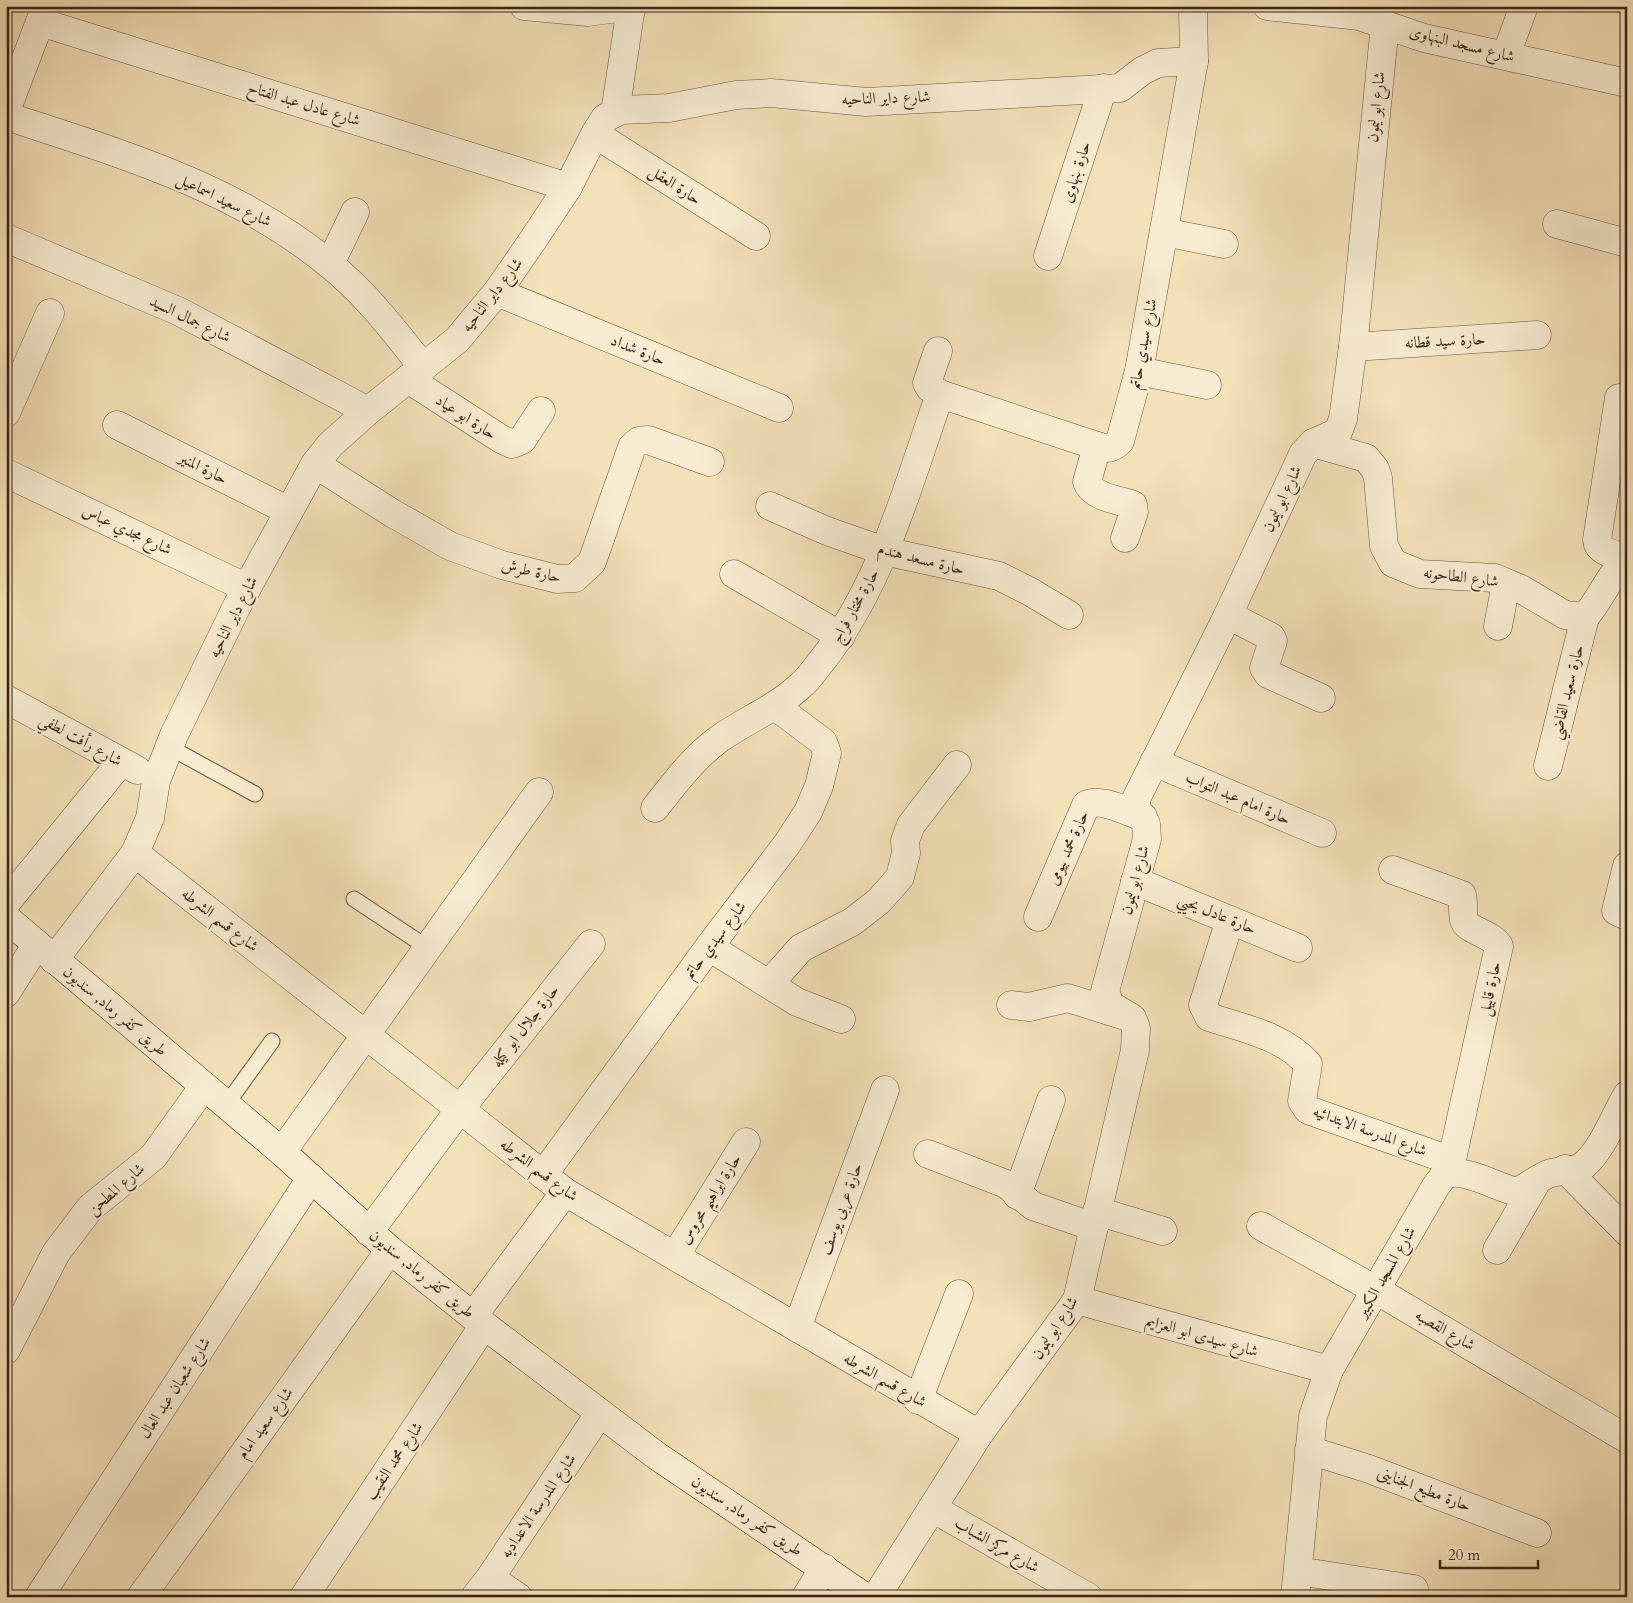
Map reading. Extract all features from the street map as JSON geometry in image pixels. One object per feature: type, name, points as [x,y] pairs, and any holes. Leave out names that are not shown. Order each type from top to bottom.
[{"type":"street","points":[[524,6],[574,9],[632,7],[614,114]]},
{"type":"street","name":"شارع سيدي حاتم","points":[[1098,446],[1107,449],[1114,447],[1120,441],[1139,371],[1194,61],[1193,6]]},
{"type":"street","name":"شارع مسجد البنهاوى","points":[[1266,6],[1379,17],[1424,38],[1627,83]]},
{"type":"street","points":[[1506,55],[1524,6]]},
{"type":"street","points":[[6,112],[43,14]]},
{"type":"street","name":"شارع عادل عبد الفتاح","points":[[43,14],[568,187]]},
{"type":"street","name":"شارع ابو ليمون","points":[[876,1597],[979,1434],[1076,1300],[1136,1050],[1136,1028],[1132,1018],[1110,1004],[1105,991],[1147,839],[1146,824],[1136,809],[1136,799],[1228,615],[1303,454],[1313,443],[1338,432],[1343,419],[1353,347],[1379,17]]},
{"type":"street","name":"شارع داير الناحيه","points":[[6,993],[46,952],[135,853],[150,818],[156,781],[169,747],[247,588],[315,464],[330,445],[368,411],[457,340],[497,292],[568,187],[605,118],[621,110],[669,108],[736,95],[772,93],[866,102],[1120,88],[1158,63],[1194,61]]},
{"type":"street","name":"حارة بنهاوى","points":[[1048,256],[1103,88]]},
{"type":"street","name":"شارع سعيد اسماعيل","points":[[6,116],[105,149],[207,188],[252,210],[299,240],[330,264],[366,297],[416,373]]},
{"type":"street","name":"حارة العقل","points":[[595,134],[756,236]]},
{"type":"street","points":[[330,264],[355,212]]},
{"type":"street","points":[[1557,224],[1627,242]]},
{"type":"street","points":[[1164,232],[1224,244]]},
{"type":"street","name":"شارع جمال السيد","points":[[6,238],[178,311],[368,411]]},
{"type":"street","name":"حارة شداد","points":[[497,292],[779,408]]},
{"type":"street","points":[[6,413],[14,376],[50,313]]},
{"type":"street","name":"حارة سيد قطانه","points":[[1353,347],[1537,335]]},
{"type":"street","points":[[938,351],[927,383],[930,388],[940,394],[1098,446],[1088,477],[1088,485],[1094,491],[1133,504],[1134,512],[1125,538]]},
{"type":"street","points":[[1139,371],[1207,385]]},
{"type":"street","name":"حارة ابو عياد","points":[[416,373],[501,439],[512,444],[522,440],[542,411]]},
{"type":"street","name":"حارة مختار فراج","points":[[655,808],[689,766],[720,739],[775,706],[802,684],[841,636],[884,551],[940,394]]},
{"type":"street","points":[[1585,617],[1596,605],[1617,568],[1627,558],[1601,550],[1597,540],[1618,398]]},
{"type":"street","name":"حارة المنير","points":[[117,425],[289,511]]},
{"type":"street","name":"حارة طرش","points":[[315,464],[392,513],[450,546],[502,565],[557,579],[575,578],[592,562],[632,447],[639,441],[648,440],[710,462]]},
{"type":"street","name":"شارع الطاحونه","points":[[1313,443],[1366,458],[1375,469],[1378,478],[1384,546],[1394,563],[1420,574],[1495,578],[1565,615],[1585,617]]},
{"type":"street","name":"شارع مجدي عباس","points":[[6,473],[247,588]]},
{"type":"street","name":"حارة مسعد هندم","points":[[770,506],[827,531],[884,551],[999,576],[1069,615]]},
{"type":"street","points":[[734,574],[841,636]]},
{"type":"street","points":[[1498,626],[1506,583]]},
{"type":"street","points":[[1228,615],[1271,637],[1273,641],[1264,668],[1268,674],[1321,698]]},
{"type":"street","name":"حارة سعيد القاضي","points":[[1548,766],[1585,617]]},
{"type":"street","name":"شارع رأفت لطفي","points":[[6,699],[156,781]]},
{"type":"street","name":"شارع سيدي حاتم","points":[[543,1175],[709,946],[787,844],[808,812],[819,786],[827,753],[823,742],[775,706]]},
{"type":"street","points":[[6,903],[121,762]]},
{"type":"street","name":"حارة امام عبد التواب","points":[[1154,762],[1322,833]]},
{"type":"street","points":[[769,984],[801,948],[852,922],[879,901],[900,877],[906,854],[905,841],[911,825],[957,765]]},
{"type":"street","points":[[282,1152],[539,792]]},
{"type":"street","name":"حارة محمد بيومى","points":[[1038,917],[1086,805],[1091,802],[1099,803],[1143,817]]},
{"type":"street","name":"شارع قسم الشرطه","points":[[135,853],[564,1192],[979,1434]]},
{"type":"street","points":[[1621,914],[1627,866]]},
{"type":"street","name":"حارة قابيل","points":[[1393,870],[1462,895],[1464,920],[1467,926],[1494,938],[1499,946],[1451,1167]]},
{"type":"street","name":"حارة عادل يحيي","points":[[1135,881],[1298,948]]},
{"type":"street","name":"طريق كفر رماد, سنديون","points":[[6,918],[282,1152],[390,1250],[599,1414],[657,1456],[865,1597]]},
{"type":"street","name":"شارع المدرسة الابتدائيه","points":[[1230,920],[1203,1005],[1209,1016],[1270,1038],[1299,1053],[1308,1064],[1302,1101],[1308,1110],[1451,1167]]},
{"type":"street","name":"حارة جلال ابو كيله","points":[[369,1232],[460,1109],[591,944]]},
{"type":"street","points":[[709,946],[797,1002],[842,1019]]},
{"type":"street","points":[[1011,1005],[1028,1007],[1068,998],[1132,1018]]},
{"type":"street","name":"شارع المطحن","points":[[6,1350],[56,1253],[90,1208],[154,1157],[204,1086]]},
{"type":"street","name":"حارة عربى يوسف","points":[[797,1328],[885,1090]]},
{"type":"street","points":[[1451,1167],[1517,1192],[1544,1176],[1565,1170],[1576,1170],[1585,1165],[1596,1150],[1627,1095]]},
{"type":"street","points":[[1017,1196],[1051,1100]]},
{"type":"street","name":"حارة ابراهيم محروس","points":[[674,1256],[746,1142]]},
{"type":"street","points":[[928,1154],[1006,1184],[1017,1196],[1033,1206],[1163,1231]]},
{"type":"street","name":"شارع المسجد الكبير","points":[[1296,1584],[1313,1416],[1328,1370],[1436,1186],[1451,1167]]},
{"type":"street","points":[[1565,1170],[1627,1232]]},
{"type":"street","name":"شارع شعبان عبد العال","points":[[39,1597],[311,1178]]},
{"type":"street","points":[[1497,1250],[1536,1181]]},
{"type":"street","name":"شارع محمد النقيب","points":[[304,1597],[479,1320],[564,1192]]},
{"type":"street","name":"شارع القصبه","points":[[1261,1226],[1376,1290],[1627,1438]]},
{"type":"street","name":"شارع سعيد امام","points":[[141,1597],[390,1250]]},
{"type":"street","points":[[918,1400],[959,1294]]},
{"type":"street","name":"شارع سيدى ابو العزايم","points":[[1076,1300],[1328,1370]]},
{"type":"street","name":"شارع المدرسة الاعداديه","points":[[482,1587],[599,1414]]},
{"type":"street","name":"حارة مطيع الجناينى","points":[[1309,1450],[1369,1469],[1537,1533]]},
{"type":"street","name":"شارع مركز الشباب","points":[[932,1508],[1088,1597]]},
{"type":"street","points":[[806,1597],[824,1568]]},
{"type":"street","points":[[1296,1584],[1414,1589]]},
{"type":"street","points":[[482,1587],[518,1597]]},
{"type":"lane","points":[[169,747],[254,794]]},
{"type":"lane","points":[[354,899],[428,948]]},
{"type":"lane","points":[[226,1105],[272,1042]]}]
